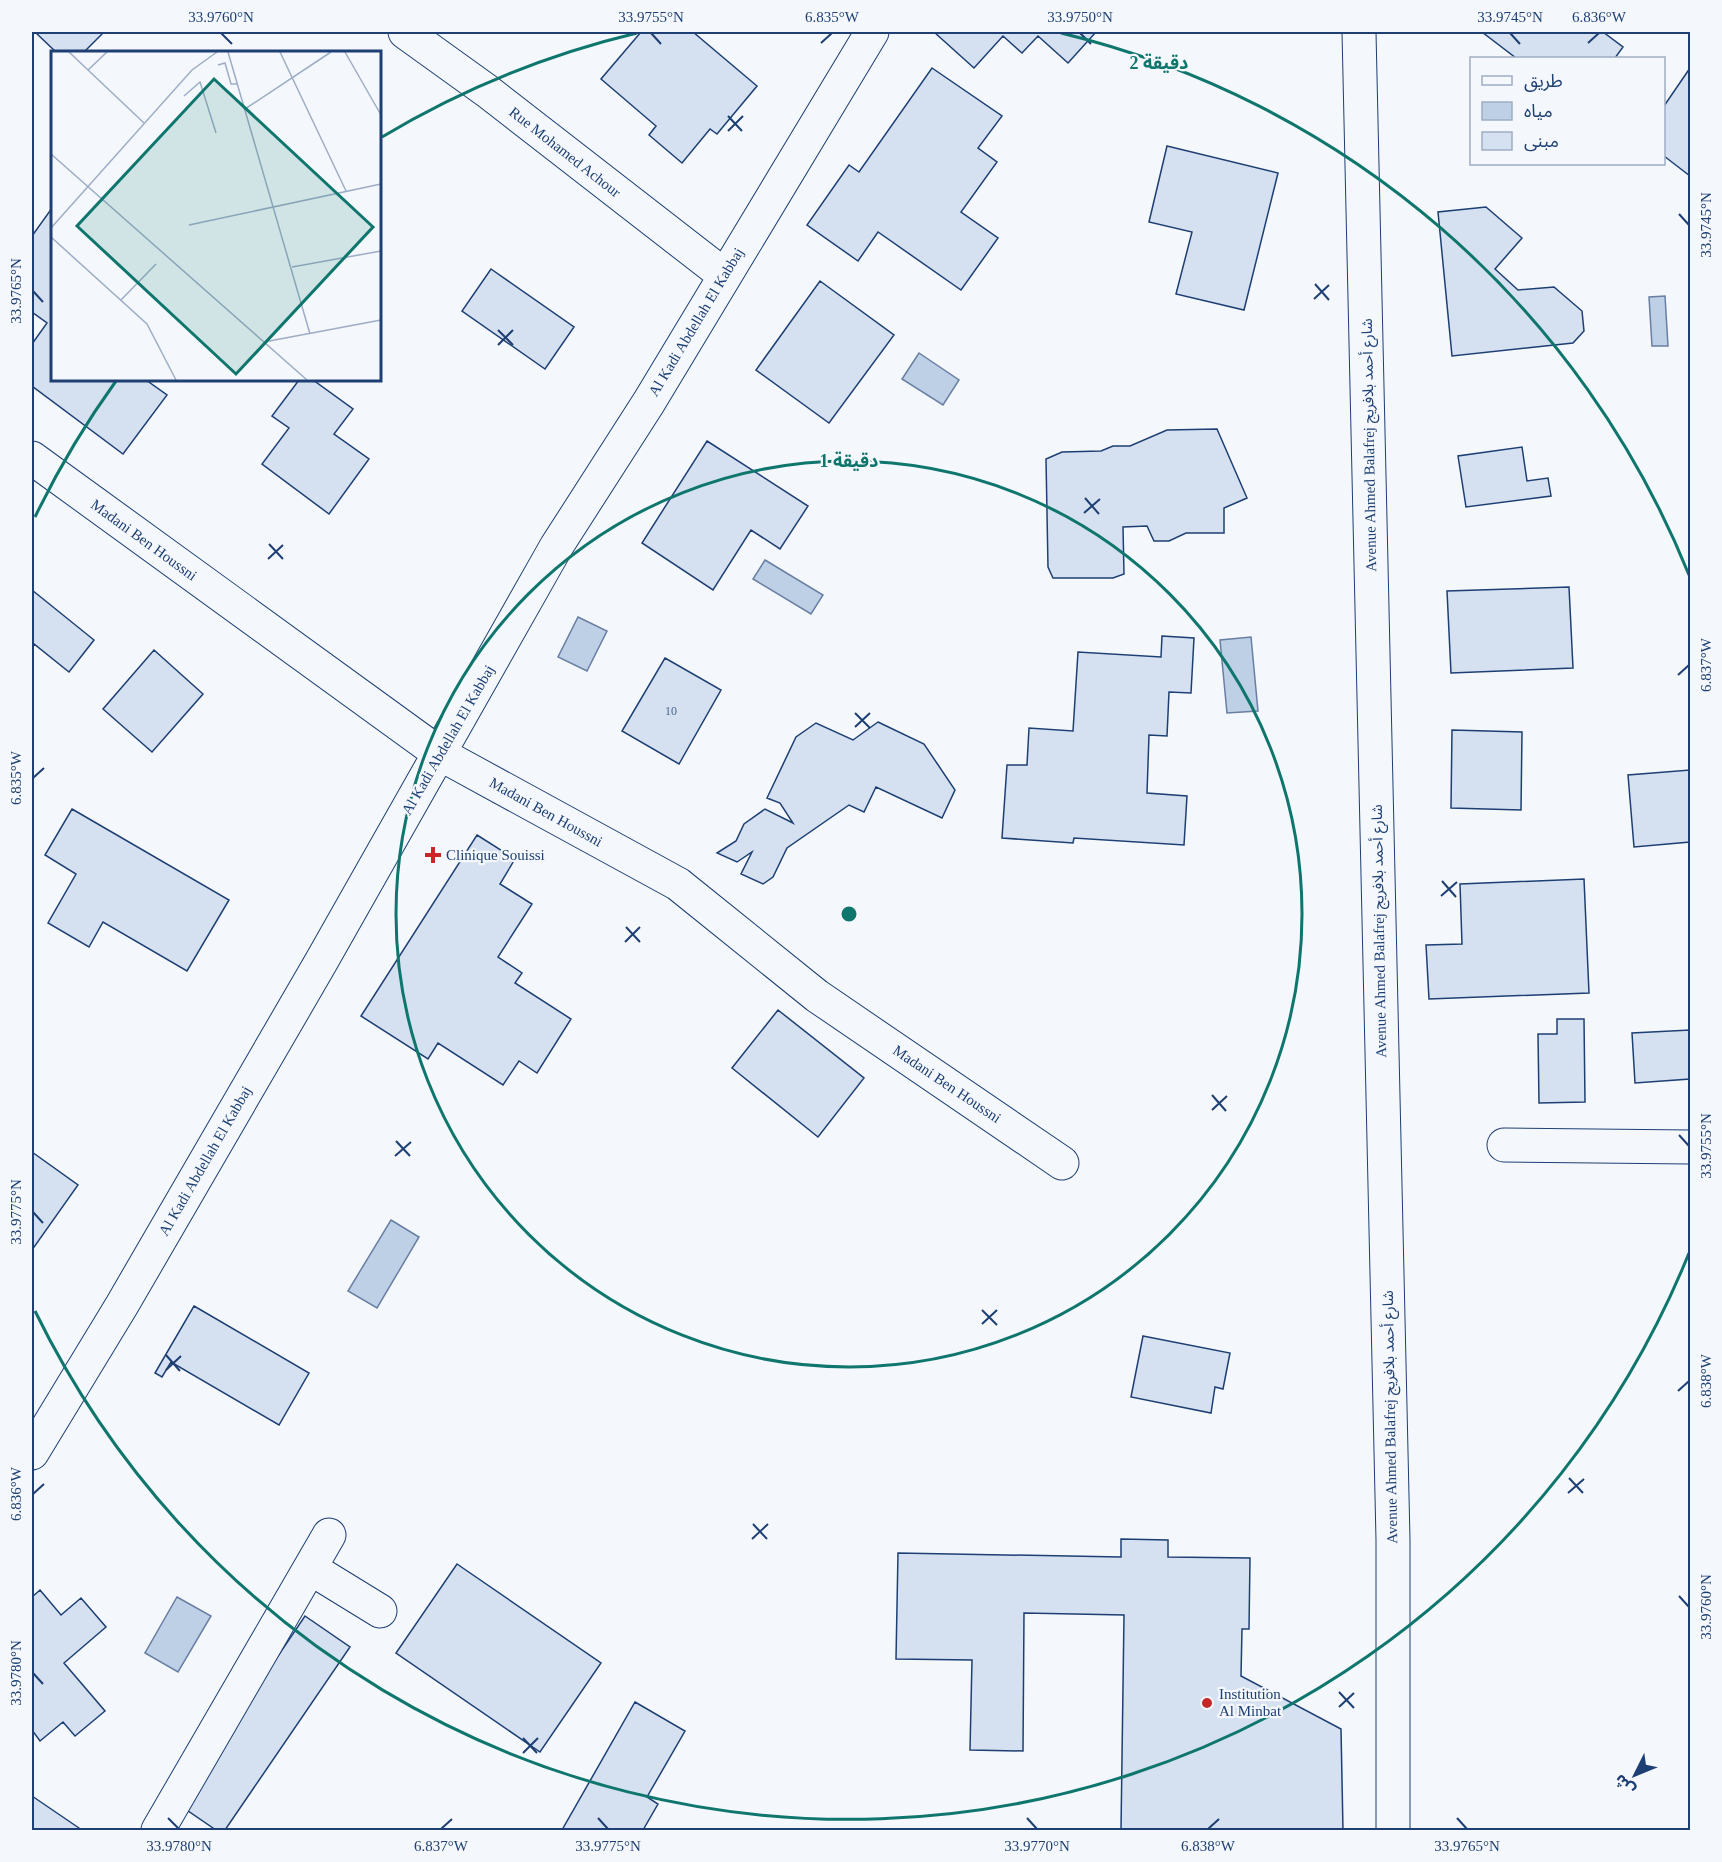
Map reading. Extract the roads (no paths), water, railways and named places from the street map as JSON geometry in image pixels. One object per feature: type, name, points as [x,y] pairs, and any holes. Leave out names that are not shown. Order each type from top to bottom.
[{"type":"street","name":"Rue Mohamed Achour","points":[[405,32],[496,98],[724,275]]},
{"type":"street","name":"Al Kadi Abdellah El Kabbaj","points":[[32,1453],[134,1284],[440,754],[556,547],[649,402],[872,32]]},
{"type":"street","name":"Avenue Ahmed Balafrej شارع أحمد بلافريج","points":[[1359,32],[1393,1540],[1394,1830]]},
{"type":"street","name":"Madani Ben Houssni","points":[[32,458],[440,754],[678,884],[817,996],[1062,1163]]},
{"type":"street","points":[[1504,1145],[1690,1147]]},
{"type":"street","points":[[158,1830],[329,1535]]},
{"type":"street","points":[[310,1568],[380,1611]]},
{"type":"water","points":[[1665,296],[1668,346],[1652,346],[1649,297]]},
{"type":"water","points":[[919,353],[959,380],[943,405],[902,379]]},
{"type":"water","points":[[765,560],[823,595],[811,614],[753,579]]},
{"type":"water","points":[[578,617],[607,631],[587,671],[558,657]]},
{"type":"water","points":[[1251,637],[1258,711],[1227,713],[1220,640]]},
{"type":"water","points":[[391,1220],[419,1237],[377,1308],[348,1291]]},
{"type":"water","points":[[177,1597],[211,1616],[178,1672],[145,1653]]},
{"type":"place","name":"Clinique Souissi","points":[[433,855]]},
{"type":"place","name":"Institution Al Minbat","points":[[1207,1703]]}]
